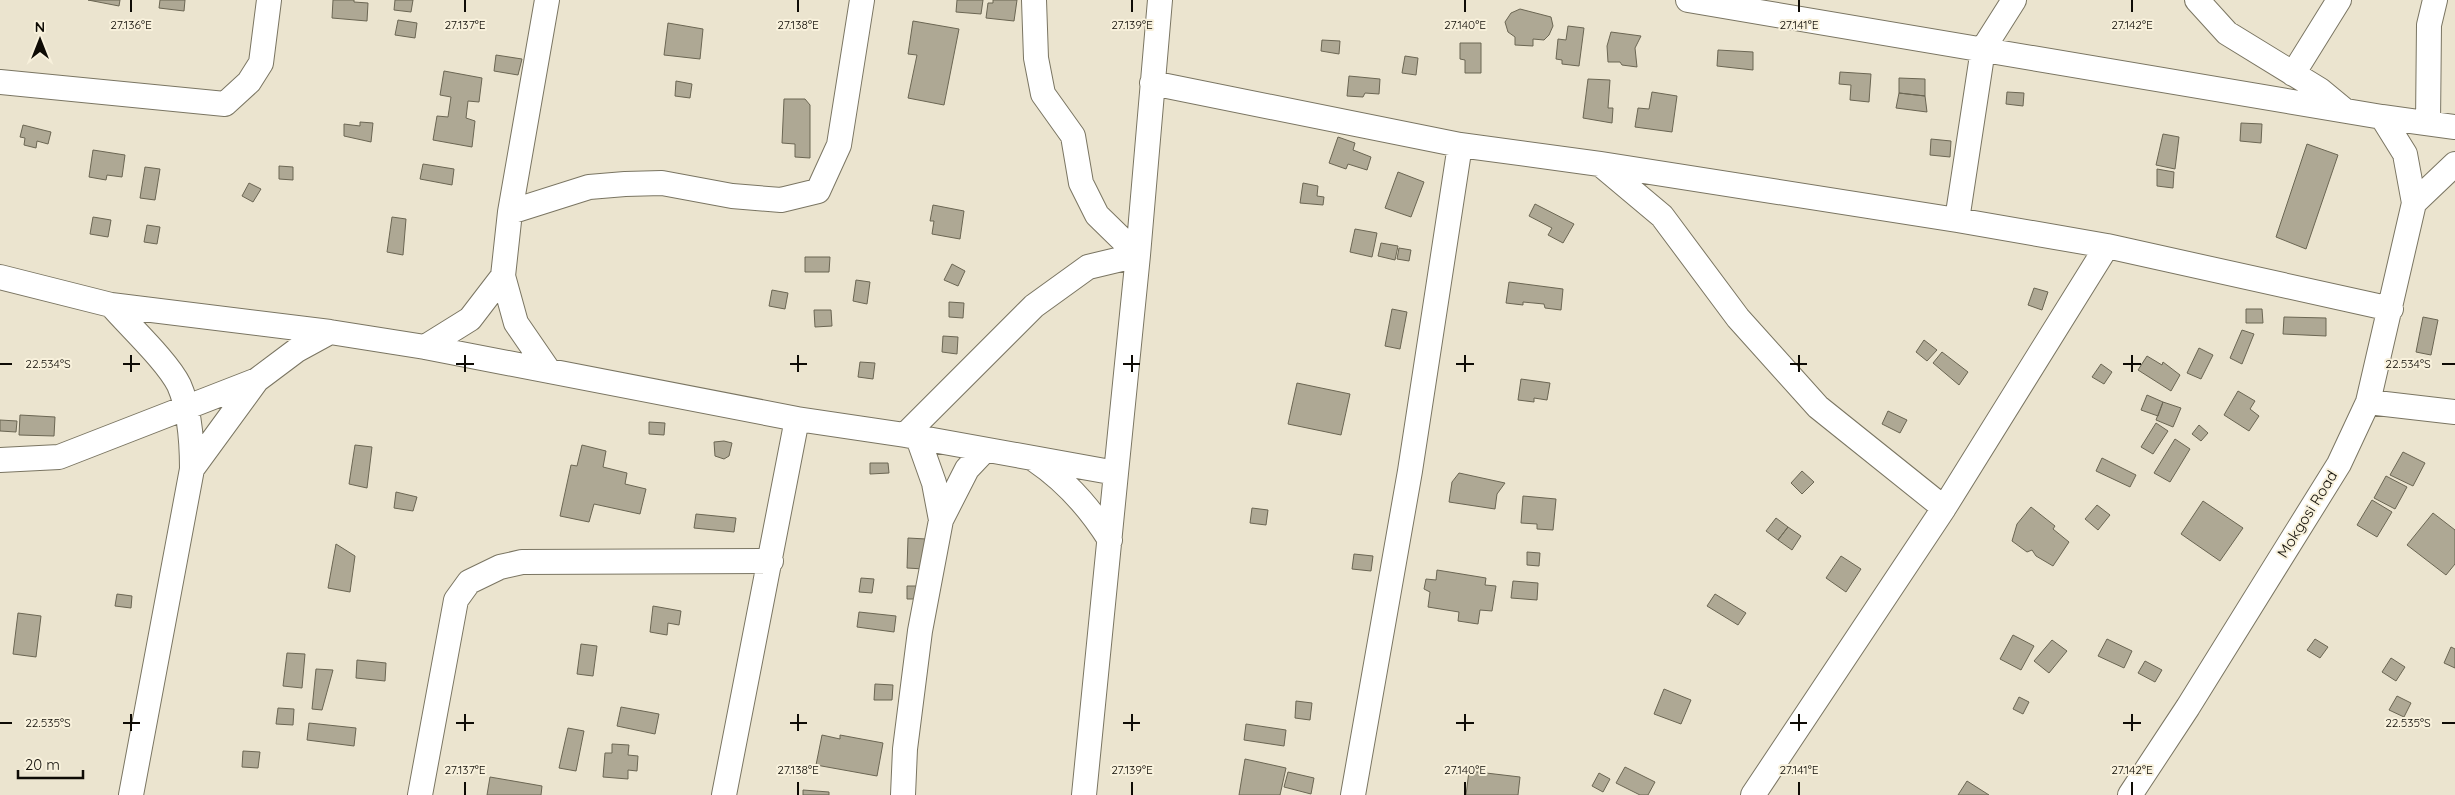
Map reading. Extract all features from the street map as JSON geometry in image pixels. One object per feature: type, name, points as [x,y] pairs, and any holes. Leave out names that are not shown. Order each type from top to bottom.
[{"type":"street","points":[[0,82],[225,104],[249,82],[261,63],[269,0]]},
{"type":"street","points":[[547,0],[510,212],[503,276],[516,323],[549,371]]},
{"type":"street","points":[[510,212],[589,187],[625,184],[662,183],[732,196],[781,200],[818,191],[839,145],[862,0]]},
{"type":"street","points":[[1034,0],[1036,58],[1043,94],[1073,136],[1081,183],[1097,215],[1138,255]]},
{"type":"street","points":[[1084,795],[1138,255],[1160,0]]},
{"type":"street","points":[[1688,0],[2382,117],[2455,127]]},
{"type":"street","points":[[1957,220],[1983,49],[2014,0]]},
{"type":"street","points":[[2197,0],[2227,33],[2320,90],[2346,111]]},
{"type":"street","points":[[2293,74],[2339,0]]},
{"type":"street","points":[[2428,123],[2429,25],[2435,0]]},
{"type":"street","points":[[1152,83],[1460,145],[1600,164],[1957,220],[2107,246],[2391,309]]},
{"type":"street","name":"Mokgosi Road","points":[[2130,795],[2188,707],[2339,464],[2368,402],[2414,203],[2405,154],[2382,117]]},
{"type":"street","points":[[1353,795],[1410,471],[1460,145]]},
{"type":"street","points":[[1600,164],[1662,216],[1738,318],[1818,407],[1944,508]]},
{"type":"street","points":[[2414,203],[2455,164]]},
{"type":"street","points":[[1753,795],[1944,508],[2107,246]]},
{"type":"street","points":[[912,436],[1034,306],[1088,267],[1138,255]]},
{"type":"street","points":[[424,347],[470,320],[503,276]]},
{"type":"street","points":[[0,277],[111,306],[330,332],[424,347],[797,419],[912,436],[1116,473]]},
{"type":"street","points":[[111,306],[160,360],[178,385],[186,408],[192,446],[192,470],[131,795]]},
{"type":"street","points":[[0,460],[59,457],[186,408],[256,380],[297,350],[330,332]]},
{"type":"street","points":[[192,470],[256,380]]},
{"type":"street","points":[[2368,402],[2455,412]]},
{"type":"street","points":[[724,795],[771,561],[797,419]]},
{"type":"street","points":[[912,436],[934,483],[941,520]]},
{"type":"street","points":[[904,795],[905,749],[920,631],[941,520],[967,469],[985,450]]},
{"type":"street","points":[[1031,458],[1053,473],[1079,498],[1096,518],[1110,540]]},
{"type":"street","points":[[420,795],[456,600],[469,582],[500,567],[522,562],[771,561]]},
{"type":"building","points":[[88,0],[120,0],[119,6]]},
{"type":"building","points":[[160,0],[185,0],[184,11],[159,8]]},
{"type":"building","points":[[333,0],[354,0],[354,2],[368,3],[367,21],[332,18]]},
{"type":"building","points":[[395,0],[413,0],[411,12],[394,10]]},
{"type":"building","points":[[957,0],[983,0],[981,14],[956,12]]},
{"type":"building","points":[[993,0],[1017,0],[1014,21],[986,18],[988,3],[993,3]]},
{"type":"building","points":[[1520,9],[1551,17],[1553,26],[1549,35],[1544,40],[1533,39],[1533,46],[1515,45],[1515,37],[1508,32],[1505,22],[1511,13]]},
{"type":"building","points":[[398,20],[417,23],[415,38],[395,35]]},
{"type":"building","points":[[913,21],[959,29],[944,105],[908,98],[917,55],[908,54]]},
{"type":"building","points":[[668,23],[703,29],[700,59],[664,55]]},
{"type":"building","points":[[1568,26],[1584,28],[1579,66],[1562,64],[1562,60],[1556,59],[1558,39],[1566,40]]},
{"type":"building","points":[[1611,32],[1641,36],[1635,48],[1637,67],[1622,65],[1620,62],[1608,62],[1607,46]]},
{"type":"building","points":[[1322,40],[1340,41],[1339,54],[1321,51]]},
{"type":"building","points":[[1460,43],[1481,43],[1481,73],[1465,73],[1465,60],[1460,59]]},
{"type":"building","points":[[1718,50],[1753,52],[1753,70],[1717,66]]},
{"type":"building","points":[[496,55],[522,59],[518,75],[494,71]]},
{"type":"building","points":[[1405,56],[1418,58],[1416,75],[1402,73]]},
{"type":"building","points":[[444,71],[482,78],[479,102],[468,101],[466,118],[475,121],[472,147],[433,140],[437,116],[448,117],[451,97],[440,95]]},
{"type":"building","points":[[1840,72],[1871,74],[1869,102],[1850,100],[1851,85],[1839,84]]},
{"type":"building","points":[[1349,76],[1380,79],[1379,94],[1365,93],[1363,97],[1347,96]]},
{"type":"building","points":[[1899,78],[1925,79],[1925,96],[1899,93]]},
{"type":"building","points":[[1588,79],[1610,80],[1608,108],[1613,108],[1612,123],[1583,118]]},
{"type":"building","points":[[676,81],[692,84],[690,98],[675,96]]},
{"type":"building","points":[[1652,92],[1677,96],[1672,132],[1635,127],[1638,108],[1649,109]]},
{"type":"building","points":[[2007,92],[2024,93],[2023,106],[2006,104]]},
{"type":"building","points":[[1899,93],[1925,96],[1927,112],[1896,108]]},
{"type":"building","points":[[784,99],[805,99],[810,105],[810,158],[795,157],[795,144],[782,143]]},
{"type":"building","points":[[360,122],[373,123],[371,142],[344,136],[344,124],[360,126]]},
{"type":"building","points":[[2241,123],[2262,124],[2261,143],[2240,141]]},
{"type":"building","points":[[23,125],[51,132],[48,144],[37,141],[36,148],[24,145],[25,138],[20,137]]},
{"type":"building","points":[[2163,134],[2179,137],[2175,169],[2156,165]]},
{"type":"building","points":[[1338,137],[1355,143],[1353,150],[1371,157],[1367,170],[1348,164],[1346,169],[1329,163]]},
{"type":"building","points":[[1931,139],[1951,141],[1950,157],[1930,155]]},
{"type":"building","points":[[2307,144],[2338,155],[2306,249],[2276,237]]},
{"type":"building","points":[[93,150],[125,155],[122,177],[107,175],[106,180],[89,177]]},
{"type":"building","points":[[423,164],[454,169],[452,185],[420,179]]},
{"type":"building","points":[[279,166],[293,167],[293,180],[279,179]]},
{"type":"building","points":[[145,167],[160,169],[155,200],[140,198]]},
{"type":"building","points":[[2157,169],[2174,172],[2173,188],[2157,186]]},
{"type":"building","points":[[1398,172],[1424,182],[1411,217],[1385,208]]},
{"type":"building","points":[[249,183],[261,189],[253,202],[242,196]]},
{"type":"building","points":[[1303,183],[1318,186],[1317,196],[1324,197],[1323,205],[1300,203]]},
{"type":"building","points":[[1535,204],[1574,224],[1563,243],[1548,235],[1552,228],[1529,216]]},
{"type":"building","points":[[933,205],[964,211],[960,239],[932,234],[934,221],[930,221]]},
{"type":"building","points":[[93,217],[111,220],[108,237],[90,234]]},
{"type":"building","points":[[392,217],[406,219],[403,255],[387,252]]},
{"type":"building","points":[[147,225],[160,227],[157,244],[144,242]]},
{"type":"building","points":[[1355,229],[1377,233],[1372,257],[1350,252]]},
{"type":"building","points":[[1381,243],[1398,246],[1395,260],[1378,256]]},
{"type":"building","points":[[1399,248],[1411,250],[1409,261],[1397,259]]},
{"type":"building","points":[[805,257],[830,257],[829,272],[805,272]]},
{"type":"building","points":[[952,264],[965,271],[958,286],[944,280]]},
{"type":"building","points":[[856,280],[870,282],[867,304],[853,301]]},
{"type":"building","points":[[1509,282],[1563,289],[1561,310],[1545,308],[1544,304],[1523,302],[1523,305],[1506,303]]},
{"type":"building","points":[[2034,288],[2048,292],[2042,310],[2028,305]]},
{"type":"building","points":[[772,290],[788,293],[785,309],[769,306]]},
{"type":"building","points":[[949,302],[964,303],[963,318],[949,317]]},
{"type":"building","points":[[1392,309],[1407,312],[1400,349],[1385,346]]},
{"type":"building","points":[[2246,309],[2262,309],[2263,323],[2246,323]]},
{"type":"building","points":[[814,310],[831,310],[832,326],[815,327]]},
{"type":"building","points":[[2284,317],[2326,318],[2326,336],[2283,334]]},
{"type":"building","points":[[2423,317],[2438,320],[2431,355],[2416,352]]},
{"type":"building","points":[[2242,330],[2254,334],[2242,364],[2230,358]]},
{"type":"building","points":[[943,336],[958,337],[957,354],[942,352]]},
{"type":"building","points":[[1924,340],[1937,350],[1927,361],[1916,352]]},
{"type":"building","points":[[2199,348],[2213,355],[2201,379],[2187,373]]},
{"type":"building","points":[[1942,352],[1968,372],[1959,385],[1933,363]]},
{"type":"building","points":[[2147,356],[2162,365],[2163,362],[2180,375],[2171,391],[2138,370]]},
{"type":"building","points":[[860,362],[875,363],[873,379],[858,377]]},
{"type":"building","points":[[2101,364],[2112,372],[2104,384],[2092,377]]},
{"type":"building","points":[[1521,379],[1550,383],[1547,400],[1534,398],[1534,402],[1518,400]]},
{"type":"building","points":[[1297,383],[1350,394],[1341,435],[1288,424]]},
{"type":"building","points":[[2238,391],[2255,401],[2250,409],[2259,416],[2249,431],[2224,415]]},
{"type":"building","points":[[2147,395],[2163,402],[2158,416],[2141,410]]},
{"type":"building","points":[[2163,402],[2181,408],[2173,427],[2156,420]]},
{"type":"building","points":[[1888,411],[1907,420],[1900,433],[1882,424]]},
{"type":"building","points":[[20,415],[55,417],[54,436],[19,435]]},
{"type":"building","points":[[0,420],[17,421],[16,432],[0,431]]},
{"type":"building","points":[[649,422],[665,423],[664,435],[649,434]]},
{"type":"building","points":[[2156,423],[2168,431],[2153,454],[2141,447]]},
{"type":"building","points":[[2199,425],[2208,433],[2201,441],[2192,434]]},
{"type":"building","points":[[2175,439],[2190,449],[2170,482],[2154,473]]},
{"type":"building","points":[[724,441],[732,443],[729,456],[724,459],[715,456],[714,442]]},
{"type":"building","points":[[355,445],[372,447],[367,488],[349,484]]},
{"type":"building","points":[[582,445],[606,451],[603,467],[627,473],[625,484],[646,489],[640,514],[594,504],[589,522],[560,516],[571,465],[577,466]]},
{"type":"building","points":[[2403,452],[2425,463],[2413,486],[2390,475]]},
{"type":"building","points":[[2102,458],[2136,475],[2130,487],[2096,471]]},
{"type":"building","points":[[870,463],[888,463],[889,473],[870,474]]},
{"type":"building","points":[[1802,471],[1814,482],[1802,494],[1791,483]]},
{"type":"building","points":[[1459,473],[1505,483],[1497,494],[1495,509],[1449,502],[1452,482]]},
{"type":"building","points":[[2386,476],[2407,487],[2395,509],[2374,498]]},
{"type":"building","points":[[396,492],[417,497],[413,511],[394,508]]},
{"type":"building","points":[[1523,496],[1556,499],[1553,530],[1537,529],[1537,524],[1521,523]]},
{"type":"building","points":[[2372,500],[2392,512],[2377,537],[2357,525]]},
{"type":"building","points":[[2203,501],[2243,528],[2220,561],[2181,534]]},
{"type":"building","points":[[2097,505],[2110,515],[2098,530],[2085,519]]},
{"type":"building","points":[[2031,507],[2055,526],[2053,529],[2069,542],[2053,566],[2036,556],[2032,550],[2027,552],[2012,541],[2017,524]]},
{"type":"building","points":[[1252,508],[1268,510],[1266,525],[1250,523]]},
{"type":"building","points":[[2433,513],[2455,530],[2455,564],[2446,575],[2407,545]]},
{"type":"building","points":[[696,514],[736,518],[734,532],[694,528]]},
{"type":"building","points":[[1776,518],[1788,527],[1778,540],[1766,531]]},
{"type":"building","points":[[1788,527],[1801,536],[1792,550],[1778,540]]},
{"type":"building","points":[[908,538],[926,539],[924,569],[907,568]]},
{"type":"building","points":[[336,544],[355,556],[350,592],[328,588]]},
{"type":"building","points":[[1527,552],[1540,553],[1539,566],[1527,565]]},
{"type":"building","points":[[1354,554],[1373,556],[1371,571],[1352,569]]},
{"type":"building","points":[[1841,556],[1861,569],[1846,592],[1826,578]]},
{"type":"building","points":[[1437,570],[1486,578],[1485,585],[1496,586],[1492,611],[1480,610],[1478,624],[1458,621],[1459,612],[1428,607],[1430,592],[1424,589],[1426,579],[1436,580]]},
{"type":"building","points":[[861,578],[874,579],[872,593],[859,592]]},
{"type":"building","points":[[1513,581],[1538,583],[1537,600],[1511,598]]},
{"type":"building","points":[[907,586],[918,586],[918,599],[907,599]]},
{"type":"building","points":[[117,594],[132,596],[131,608],[115,606]]},
{"type":"building","points":[[1715,594],[1746,613],[1738,625],[1707,606]]},
{"type":"building","points":[[653,606],[681,611],[679,625],[668,623],[667,635],[650,632]]},
{"type":"building","points":[[859,612],[896,616],[894,632],[857,627]]},
{"type":"building","points":[[18,613],[41,616],[36,657],[13,654]]},
{"type":"building","points":[[2013,635],[2034,646],[2021,670],[2000,659]]},
{"type":"building","points":[[2107,639],[2132,651],[2124,668],[2098,656]]},
{"type":"building","points":[[2315,639],[2328,647],[2320,658],[2307,650]]},
{"type":"building","points":[[2052,640],[2067,651],[2049,673],[2034,661]]},
{"type":"building","points":[[581,644],[597,646],[593,676],[577,674]]},
{"type":"building","points":[[2451,647],[2455,649],[2455,668],[2444,663]]},
{"type":"building","points":[[287,653],[305,654],[302,688],[283,686]]},
{"type":"building","points":[[2391,658],[2405,667],[2396,681],[2382,672]]},
{"type":"building","points":[[357,660],[386,663],[385,681],[356,678]]},
{"type":"building","points":[[2145,661],[2162,670],[2155,682],[2138,673]]},
{"type":"building","points":[[316,669],[333,670],[322,710],[312,709]]},
{"type":"building","points":[[875,684],[893,685],[892,700],[874,700]]},
{"type":"building","points":[[1664,689],[1691,700],[1681,724],[1654,714]]},
{"type":"building","points":[[2397,696],[2411,703],[2404,717],[2389,710]]},
{"type":"building","points":[[2019,697],[2029,702],[2023,714],[2013,709]]},
{"type":"building","points":[[1296,701],[1312,703],[1310,720],[1295,718]]},
{"type":"building","points":[[621,707],[659,714],[655,734],[617,726]]},
{"type":"building","points":[[278,708],[294,709],[293,725],[276,724]]},
{"type":"building","points":[[309,723],[356,728],[354,746],[307,740]]},
{"type":"building","points":[[1246,724],[1286,730],[1284,746],[1244,740]]},
{"type":"building","points":[[568,728],[584,731],[576,771],[559,768]]},
{"type":"building","points":[[822,735],[840,739],[840,735],[883,743],[877,776],[816,765]]},
{"type":"building","points":[[612,744],[629,745],[628,755],[638,756],[637,771],[628,770],[628,779],[603,777],[605,753],[612,753]]},
{"type":"building","points":[[243,751],[260,752],[258,768],[242,767]]},
{"type":"building","points":[[1245,759],[1286,768],[1280,795],[1239,795]]},
{"type":"building","points":[[1625,767],[1655,782],[1648,795],[1640,795],[1616,783]]},
{"type":"building","points":[[1469,771],[1520,777],[1518,795],[1466,795]]},
{"type":"building","points":[[1288,772],[1314,778],[1311,794],[1284,787]]},
{"type":"building","points":[[1599,773],[1610,779],[1603,792],[1592,786]]},
{"type":"building","points":[[490,777],[542,786],[541,795],[487,795]]},
{"type":"building","points":[[1967,781],[1989,795],[1958,795]]},
{"type":"building","points":[[803,790],[829,792],[829,795],[803,795]]}]
